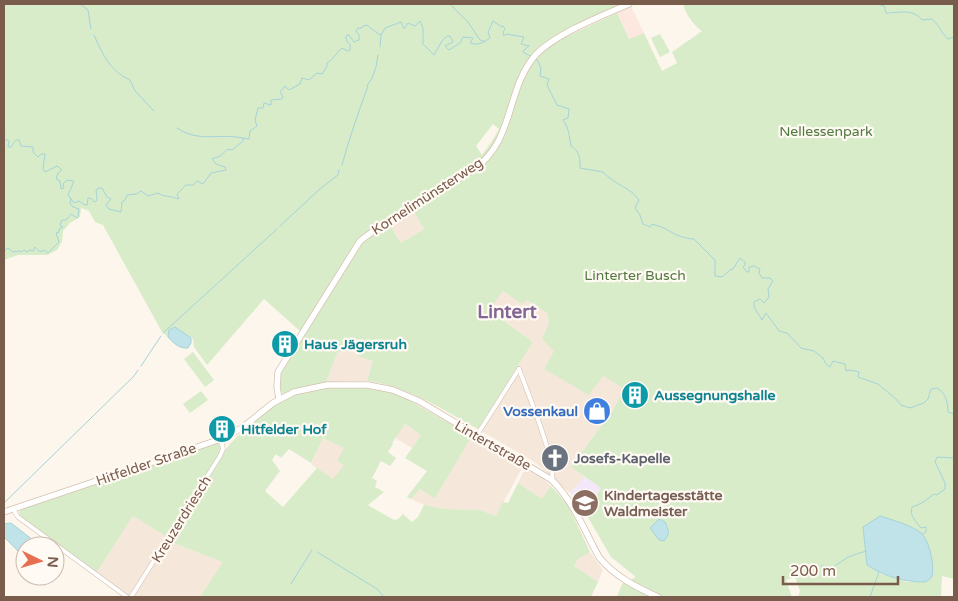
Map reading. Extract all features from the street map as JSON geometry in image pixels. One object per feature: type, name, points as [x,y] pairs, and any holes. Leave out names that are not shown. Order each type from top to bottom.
[{"type":"main road","name":"Kornelimünsterweg","points":[[279,399],[277,387],[278,372],[360,241],[486,160],[501,136],[522,78],[530,62],[546,45],[629,4]]},
{"type":"main road","name":"Lintertstraße","points":[[279,399],[300,390],[322,385],[346,384],[393,390],[419,401],[552,480],[565,494],[575,510],[604,564],[627,582],[658,597]]},
{"type":"main road","name":"Hitfelder Straße","points":[[4,512],[221,439],[242,428],[279,399]]},
{"type":"street","points":[[477,435],[519,369],[548,453],[553,475],[552,480]]},
{"type":"street","name":"Kreuzerdriesch","points":[[131,597],[220,456],[223,449],[221,439]]},
{"type":"street","points":[[13,509],[18,517],[127,597]]},
{"type":"shaded area","points":[[631,6],[644,33],[629,39],[617,13]]},
{"type":"shaded area","points":[[413,210],[424,229],[401,243],[389,224]]},
{"type":"shaded area","points":[[503,291],[522,304],[526,299],[547,313],[549,323],[542,339],[555,351],[544,369],[603,376],[624,389],[613,410],[571,467],[585,477],[570,493],[536,463],[478,429],[533,342],[489,309]]},
{"type":"shaded area","points":[[354,338],[362,341],[373,361],[367,381],[326,382],[338,351]]},
{"type":"shaded area","points":[[405,424],[421,435],[412,448],[395,438]]},
{"type":"shaded area","points":[[472,436],[523,466],[496,516],[480,510],[445,509],[424,505],[411,499],[420,489],[435,497]]},
{"type":"shaded area","points":[[323,438],[345,448],[344,465],[333,480],[311,464]]},
{"type":"shaded area","points":[[525,469],[542,478],[551,486],[542,499],[518,483]]},
{"type":"shaded area","name":"Kindertagesstätte Waldmeister","points":[[585,477],[601,488],[586,514],[570,493]]},
{"type":"shaded area","points":[[133,516],[167,537],[168,541],[224,562],[200,597],[123,597],[94,575]]},
{"type":"shaded area","points":[[590,552],[603,570],[598,582],[574,566],[578,559]]},
{"type":"green space","points":[[4,4],[625,4],[555,37],[538,50],[617,13],[629,39],[644,33],[662,71],[677,63],[672,52],[702,31],[690,19],[683,4],[954,4],[954,579],[942,576],[941,597],[798,597],[800,591],[795,577],[786,580],[792,597],[617,597],[622,584],[636,577],[611,557],[586,514],[601,488],[571,467],[613,410],[624,389],[603,376],[589,395],[544,369],[554,351],[542,339],[549,323],[547,313],[527,300],[522,304],[503,291],[489,310],[533,342],[478,429],[411,393],[367,381],[373,361],[358,356],[362,341],[354,338],[344,347],[342,352],[338,351],[326,382],[283,394],[280,387],[281,373],[359,245],[369,236],[389,224],[401,243],[424,229],[413,210],[482,166],[366,234],[300,331],[264,299],[207,365],[194,347],[193,339],[175,327],[168,333],[168,337],[162,332],[103,225],[95,222],[89,211],[81,208],[80,217],[70,223],[63,231],[62,242],[57,250],[47,255],[18,255],[4,260]],"holes":[[[493,124],[499,129],[482,155],[476,146]],[[928,548],[933,568],[932,577],[926,582],[907,582],[878,573]]]},
{"type":"green space","points":[[660,34],[670,52],[660,57],[651,38]]},
{"type":"green space","points":[[193,352],[214,380],[205,387],[184,359]]},
{"type":"green space","points":[[330,387],[365,388],[398,394],[472,436],[435,498],[420,489],[411,499],[407,497],[427,471],[405,458],[421,435],[405,424],[388,452],[396,458],[390,466],[381,461],[372,478],[377,481],[375,487],[384,492],[368,505],[394,520],[403,514],[412,522],[418,517],[424,505],[445,509],[480,510],[496,516],[503,502],[508,503],[518,483],[542,499],[551,486],[568,505],[590,552],[578,559],[574,566],[598,582],[591,597],[200,597],[223,562],[168,541],[226,449],[239,434],[268,410],[287,398],[296,394]],"holes":[[[323,438],[344,448],[337,461],[344,465],[333,479],[317,468],[283,507],[265,491],[280,471],[272,460],[276,454],[281,458],[289,449],[311,463]]]},
{"type":"green space","points":[[201,391],[208,400],[190,413],[183,404]]},
{"type":"green space","points":[[218,443],[222,447],[167,537],[133,516],[96,573],[65,550],[65,536],[46,536],[19,516],[20,509]]},
{"type":"water","points":[[175,327],[191,338],[188,348],[182,348],[168,337],[169,330]]},
{"type":"water","points":[[880,516],[909,526],[923,535],[930,550],[933,567],[932,577],[926,582],[895,578],[867,565],[863,527]]},
{"type":"water","points":[[659,519],[665,522],[668,529],[668,536],[664,541],[659,540],[650,528]]},
{"type":"water","points":[[11,523],[28,536],[15,536],[15,548],[4,537],[4,524]]},
{"type":"waterway","points":[[80,4],[88,10],[91,29]]},
{"type":"waterway","points":[[450,4],[468,22],[480,40],[484,41]]},
{"type":"waterway","points":[[878,4],[884,6],[886,13],[910,13],[922,20],[932,19],[948,39],[954,37]]},
{"type":"waterway","points":[[4,139],[9,141],[8,147],[11,147],[16,140],[19,140],[21,146],[33,147],[33,152],[38,157],[41,154],[45,154],[43,169],[45,172],[57,166],[62,170],[58,173],[56,179],[60,181],[61,189],[64,188],[63,184],[67,180],[74,181],[68,195],[74,203],[79,201],[87,205],[88,198],[95,202],[97,200],[96,190],[102,188],[107,197],[111,199],[106,205],[109,209],[121,212],[122,202],[127,195],[136,194],[141,191],[148,196],[158,193],[179,199],[177,194],[186,185],[193,185],[197,181],[203,184],[211,173],[226,170],[225,167],[216,164],[212,159],[220,156],[228,149],[232,150],[243,141],[243,138],[249,139],[250,131],[257,126],[255,120],[258,108],[263,108],[264,103],[271,105],[271,100],[282,99],[283,97],[280,92],[285,86],[289,90],[300,84],[302,78],[309,80],[317,73],[322,74],[327,63],[342,48],[350,50],[347,35],[354,42],[359,40],[359,35],[356,31],[363,26],[367,25],[381,35],[385,28],[401,22],[404,29],[408,23],[415,26],[420,21],[423,28],[423,44],[434,55],[447,36],[450,36],[453,42],[445,46],[449,50],[460,43],[463,37],[473,38],[470,43],[473,44],[485,41],[490,38],[488,32],[493,21],[503,26],[505,29],[503,32],[504,36],[506,34],[524,37],[521,44],[529,46],[523,52],[532,57]]},
{"type":"waterway","points":[[94,35],[108,62],[117,72],[130,80],[135,91],[154,111]]},
{"type":"waterway","points":[[380,47],[381,35]]},
{"type":"waterway","points":[[342,165],[367,86],[376,67],[378,55]]},
{"type":"waterway","points":[[535,59],[541,68],[540,76],[549,79],[547,85],[557,105],[569,109],[568,118],[563,120],[568,129],[571,146],[579,156],[580,168],[603,172],[635,196],[639,200],[635,208],[643,224],[650,227],[652,224],[663,227],[681,237],[694,239],[715,260],[715,276],[722,277],[733,269],[740,258],[745,262],[743,267],[747,272],[749,272],[749,267],[754,266],[760,269],[759,273],[762,278],[770,278],[773,281],[768,289],[769,297],[764,303],[760,299],[754,302],[754,307],[762,320],[766,313],[779,331],[787,333],[801,348],[814,351],[830,367],[833,361],[845,364],[846,371],[859,372],[858,377],[878,384],[901,405],[910,408],[924,403],[928,399],[931,389],[937,388],[946,398],[948,412],[954,414]]},
{"type":"waterway","points":[[177,128],[193,135],[243,138]]},
{"type":"waterway","points":[[4,130],[4,136]]},
{"type":"waterway","points":[[280,226],[338,175],[339,170]]},
{"type":"waterway","points":[[4,255],[4,251],[8,248],[13,252],[22,252],[24,250],[27,252],[33,251],[35,247],[40,252],[44,250],[48,253],[59,242],[56,233],[63,227],[60,225],[62,220],[66,220],[71,214],[78,217],[79,209],[73,207],[70,203],[71,199]]},
{"type":"waterway","points":[[163,333],[277,229]]},
{"type":"waterway","points":[[141,366],[161,336]]},
{"type":"waterway","points":[[4,503],[138,370]]},
{"type":"waterway","points":[[922,534],[926,532],[926,527],[921,528],[915,521],[911,513],[912,507],[945,489],[945,483],[935,462],[937,457],[954,458]]},
{"type":"waterway","points":[[291,584],[312,550]]},
{"type":"waterway","points":[[821,566],[833,567],[848,557],[866,551]]},
{"type":"waterway","points":[[317,552],[377,589],[384,597]]},
{"type":"waterway","points":[[870,597],[879,572]]},
{"type":"place","name":"Haus Jägersruh","points":[[285,344]]},
{"type":"place","name":"Aussegnungshalle","points":[[635,395]]},
{"type":"place","name":"Vossenkaul","points":[[597,411]]},
{"type":"place","name":"Hitfelder Hof","points":[[222,429]]},
{"type":"place","name":"Josefs-Kapelle","points":[[555,458]]},
{"type":"place","name":"Kindertagesstätte Waldmeister","points":[[585,503]]},
{"type":"district","name":"Lintert","points":[[507,311]]},
{"type":"park label","name":"Nellessenpark","points":[[826,131]]},
{"type":"park label","name":"Linterter Busch","points":[[635,275]]}]
